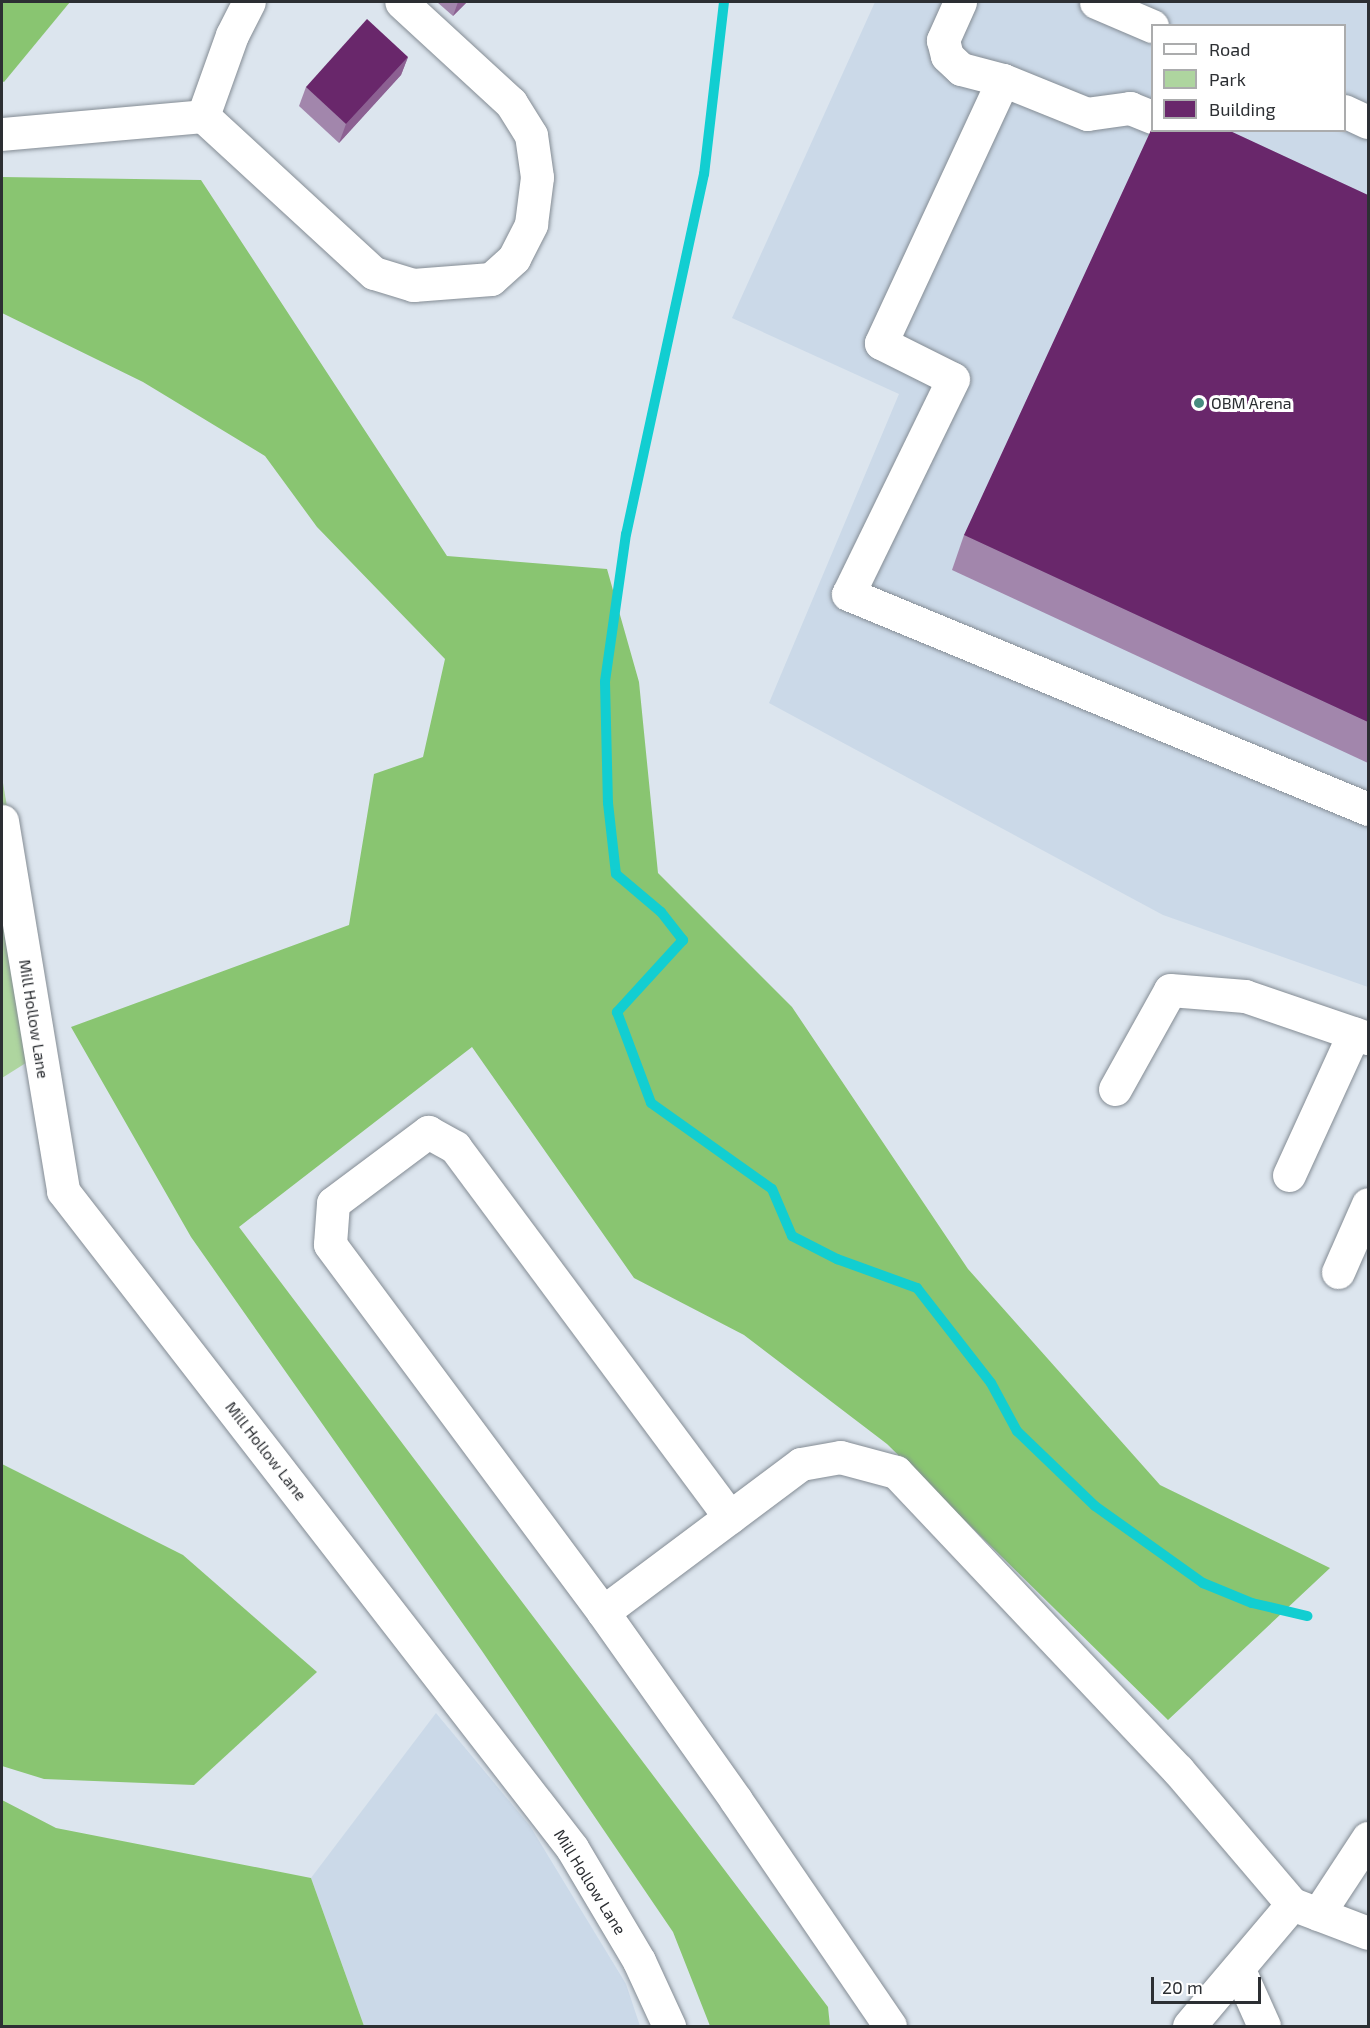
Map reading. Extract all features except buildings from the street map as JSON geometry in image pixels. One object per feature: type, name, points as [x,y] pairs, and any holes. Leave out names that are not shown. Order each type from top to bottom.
[{"type":"street","points":[[203,116],[232,35],[249,2]]},
{"type":"street","points":[[2,134],[203,116],[374,273],[414,285],[491,279],[514,258],[531,224],[537,177],[531,135],[511,103],[401,2]]},
{"type":"street","points":[[960,2],[943,40],[947,56],[961,69],[1003,80],[1087,114],[1130,108],[1151,117]]},
{"type":"street","points":[[1096,2],[1151,26]]},
{"type":"street","points":[[1003,80],[881,343],[953,379],[848,594],[1368,809]]},
{"type":"street","points":[[1346,112],[1368,122]]},
{"type":"street","name":"Mill Hollow Lane","points":[[2,821],[63,1191],[572,1848],[639,1961],[669,2026]]},
{"type":"street","points":[[1115,1089],[1170,990],[1245,996],[1361,1036],[1288,1175]]},
{"type":"street","points":[[730,1518],[455,1148],[428,1132],[333,1203],[330,1244],[603,1612],[890,2026]]},
{"type":"street","points":[[1338,1272],[1368,1204]]},
{"type":"street","points":[[603,1612],[801,1464],[840,1457],[896,1472],[1178,1770],[1305,1909],[1368,1933]]},
{"type":"street","points":[[1189,2026],[1239,1970],[1364,1855]]},
{"type":"street","points":[[1239,1970],[1264,2026]]},
{"type":"shaded area","points":[[875,2],[1368,2],[1368,987],[1163,915],[769,703],[899,394],[732,318]]},
{"type":"shaded area","points":[[436,1713],[530,1826],[626,1984],[640,2026],[364,2026],[311,1878]]},
{"type":"green space","points":[[2,2],[70,2],[4,82],[2,81]]},
{"type":"green space","points":[[2,177],[201,180],[447,556],[607,569],[639,682],[658,873],[792,1007],[968,1269],[1160,1485],[1330,1568],[1168,1720],[887,1444],[744,1335],[634,1278],[472,1047],[239,1227],[828,2007],[830,2026],[710,2026],[673,1932],[482,1651],[191,1237],[71,1027],[349,925],[374,774],[423,757],[445,659],[317,527],[265,456],[143,382],[2,313]]},
{"type":"green space","points":[[2,777],[48,1049],[2,1078]]},
{"type":"green space","points":[[2,1464],[183,1555],[317,1672],[194,1785],[44,1779],[2,1766]]},
{"type":"green space","points":[[2,1800],[56,1828],[311,1878],[364,2026],[2,2026]]},
{"type":"waterway","points":[[724,2],[704,174],[626,534],[605,682],[608,803],[616,874],[661,912],[683,940],[617,1012],[651,1103],[772,1189],[792,1236],[837,1259],[917,1288],[991,1383],[1017,1431],[1095,1506],[1203,1583],[1252,1603],[1307,1616]]},
{"type":"place","name":"OBM Arena","points":[[1199,403]]}]
